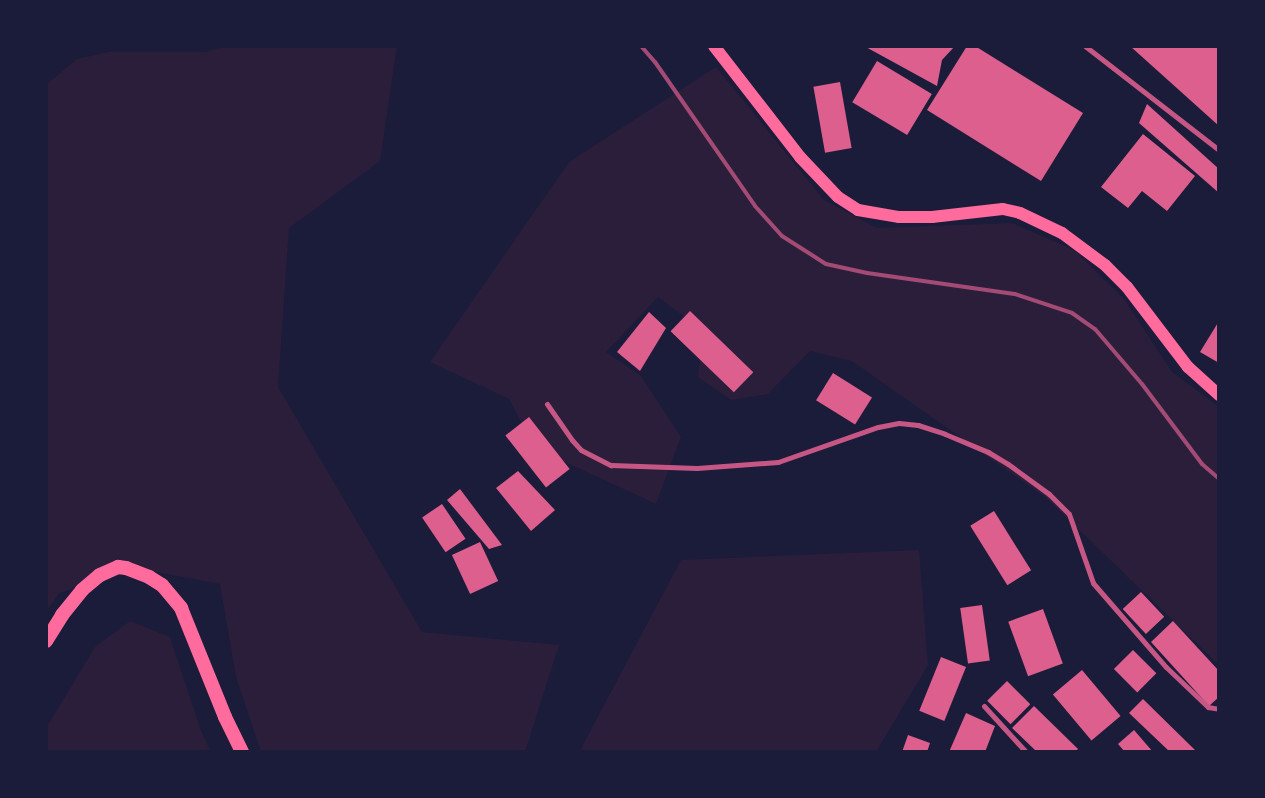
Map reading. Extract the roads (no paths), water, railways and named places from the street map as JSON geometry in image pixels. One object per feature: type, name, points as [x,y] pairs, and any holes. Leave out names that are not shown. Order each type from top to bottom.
[{"type":"highway","points":[[46,641],[62,615],[82,590],[100,575],[118,567],[149,577],[162,584],[181,608],[225,717],[242,752]]},
{"type":"main road","points":[[714,46],[800,157],[838,197],[858,210],[899,217],[932,217],[1003,210],[1020,213],[1062,234],[1105,265],[1127,287],[1188,367],[1219,395]]},
{"type":"street","points":[[1085,46],[1219,150]]},
{"type":"street","points":[[547,404],[581,450],[611,465],[697,468],[778,462],[878,427],[899,423],[918,425],[988,452],[1008,464],[1048,494],[1069,514],[1093,583],[1166,666],[1208,707],[1219,709]]},
{"type":"street","points":[[984,706],[1026,752]]},
{"type":"railway","points":[[641,46],[655,62],[755,206],[782,236],[826,264],[867,273],[1015,294],[1072,313],[1095,329],[1142,384],[1202,464],[1219,479]]}]
